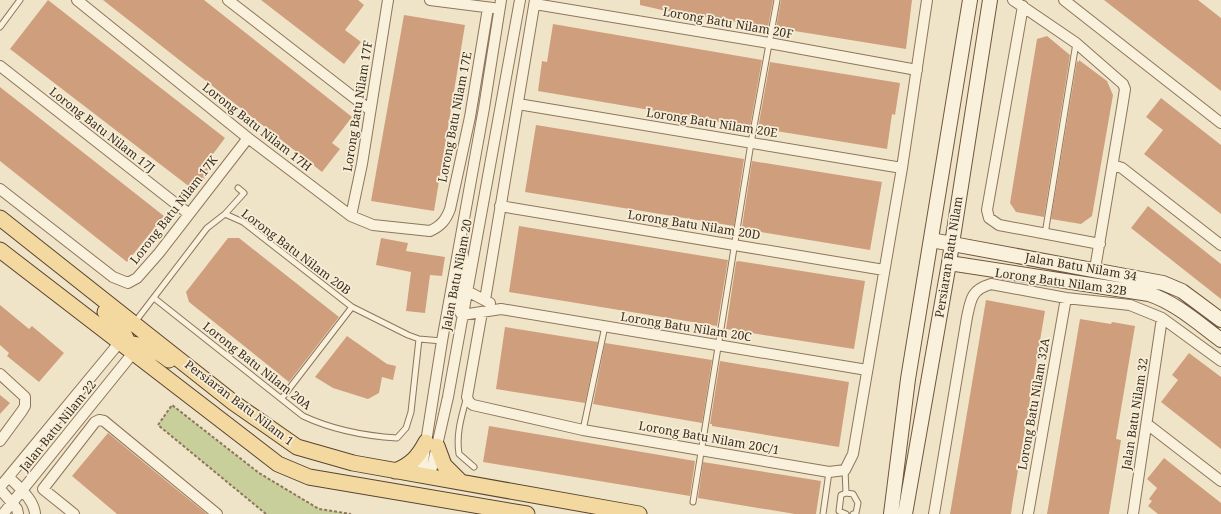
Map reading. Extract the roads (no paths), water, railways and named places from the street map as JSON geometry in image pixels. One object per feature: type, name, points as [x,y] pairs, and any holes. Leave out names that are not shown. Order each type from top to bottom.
[{"type":"main road","name":"Persiaran Batu Nilam","points":[[891,514],[908,379],[970,0]]},
{"type":"main road","name":"Persiaran Batu Nilam","points":[[905,514],[949,263],[990,0]]},
{"type":"main road","name":"Persiaran Batu Nilam 1","points":[[0,218],[234,403],[297,447],[353,463],[639,514]]},
{"type":"main road","name":"Jalan Batu Nilam 34","points":[[931,240],[1148,279],[1172,286],[1182,291],[1221,320]]},
{"type":"main road","name":"Persiaran Batu Nilam 1","points":[[0,250],[127,346],[278,464],[309,477],[376,487],[527,514]]},
{"type":"main road","points":[[49,256],[62,274],[119,324],[127,346],[160,353],[216,396],[234,403]]},
{"type":"main road","name":"Jalan Batu Nilam 34","points":[[949,263],[1149,294],[1164,299],[1221,340]]},
{"type":"main road","points":[[1078,284],[1095,269],[1108,288]]},
{"type":"main road","points":[[395,471],[408,466],[432,444],[444,465],[460,482]]},
{"type":"main road","points":[[376,487],[407,485],[425,477],[434,488],[467,503]]},
{"type":"street","name":"Lorong Batu Nilam 17H","points":[[77,0],[248,138],[350,216],[373,225],[396,228],[430,231],[439,227]]},
{"type":"street","points":[[228,0],[370,110]]},
{"type":"street","name":"Lorong Batu Nilam 17F","points":[[350,216],[362,164],[388,0]]},
{"type":"street","points":[[430,0],[488,8],[500,4]]},
{"type":"street","name":"Jalan Batu Nilam 20","points":[[425,477],[467,291],[520,0]]},
{"type":"street","points":[[845,470],[853,454],[902,168],[927,0]]},
{"type":"street","points":[[1013,0],[1076,43],[1123,84],[1125,90],[1095,269]]},
{"type":"street","points":[[1064,0],[1221,123]]},
{"type":"street","points":[[484,300],[535,2]]},
{"type":"street","name":"Lorong Batu Nilam 20F","points":[[535,2],[917,70]]},
{"type":"street","name":"Jalan Batu Nilam 20","points":[[432,444],[442,341],[484,108],[500,4]]},
{"type":"street","points":[[1023,6],[987,210],[989,218],[999,225],[1100,244]]},
{"type":"street","name":"Lorong Batu Nilam 17E","points":[[439,227],[446,219],[450,209],[470,118],[488,8]]},
{"type":"street","name":"Lorong Batu Nilam 17J","points":[[0,66],[189,214]]},
{"type":"street","name":"Jalan Batu Nilam 20","points":[[484,108],[491,102],[496,74],[502,73],[507,78]]},
{"type":"street","name":"Lorong Batu Nilam 20E","points":[[518,104],[902,168]]},
{"type":"street","name":"Lorong Batu Nilam 17K","points":[[0,189],[113,277],[128,283],[137,278],[248,138]]},
{"type":"street","points":[[1113,165],[1122,168],[1221,245]]},
{"type":"street","name":"Lorong Batu Nilam 20D","points":[[500,206],[884,270]]},
{"type":"street","points":[[460,244],[464,265],[457,304],[462,315],[500,309]]},
{"type":"street","name":"Lorong Batu Nilam 32B","points":[[934,514],[971,297],[979,287],[991,284],[1066,298],[1130,305],[1162,318],[1221,361]]},
{"type":"street","points":[[467,291],[500,309]]},
{"type":"street","name":"Lorong Batu Nilam 32A","points":[[1028,514],[1066,298]]},
{"type":"street","name":"Lorong Batu Nilam 20C","points":[[500,309],[867,370]]},
{"type":"street","points":[[468,400],[482,312]]},
{"type":"street","name":"Jalan Batu Nilam 32","points":[[1133,514],[1162,318]]},
{"type":"street","name":"Jalan Batu Nilam 22","points":[[0,488],[127,346]]},
{"type":"street","name":"Jalan Batu Nilam 22","points":[[3,514],[127,346]]},
{"type":"street","points":[[0,374],[25,397],[25,406],[0,441]]},
{"type":"street","name":"Lorong Batu Nilam 20C/1","points":[[468,400],[473,405],[583,430],[702,449],[829,472],[845,470]]},
{"type":"street","points":[[74,514],[43,489],[95,422],[99,420],[104,421],[217,514]]},
{"type":"street","points":[[1147,424],[1221,481]]},
{"type":"street","points":[[9,477],[22,490],[32,504],[35,514]]},
{"type":"street","points":[[0,488],[17,509],[18,514]]},
{"type":"lane","points":[[0,27],[20,0]]},
{"type":"lane","points":[[693,502],[751,143],[777,0]]},
{"type":"lane","points":[[1045,234],[1076,43]]},
{"type":"lane","points":[[226,214],[244,193],[238,188]]},
{"type":"lane","name":"Lorong Batu Nilam 20B","points":[[134,323],[207,228],[226,214],[244,222],[352,307],[385,325],[419,339],[442,341]]},
{"type":"lane","name":"Lorong Batu Nilam 20A","points":[[154,298],[303,416],[324,426],[376,437],[397,438],[406,428],[411,412],[419,339]]},
{"type":"lane","points":[[282,398],[352,307]]},
{"type":"lane","points":[[583,430],[605,326]]},
{"type":"lane","points":[[468,400],[458,428],[457,442],[459,454],[474,467]]},
{"type":"lane","points":[[845,470],[846,493]]},
{"type":"lane","points":[[823,514],[829,472]]},
{"type":"lane","points":[[846,514],[840,511],[841,495],[846,493],[853,494],[858,503],[856,513],[853,514]]}]
